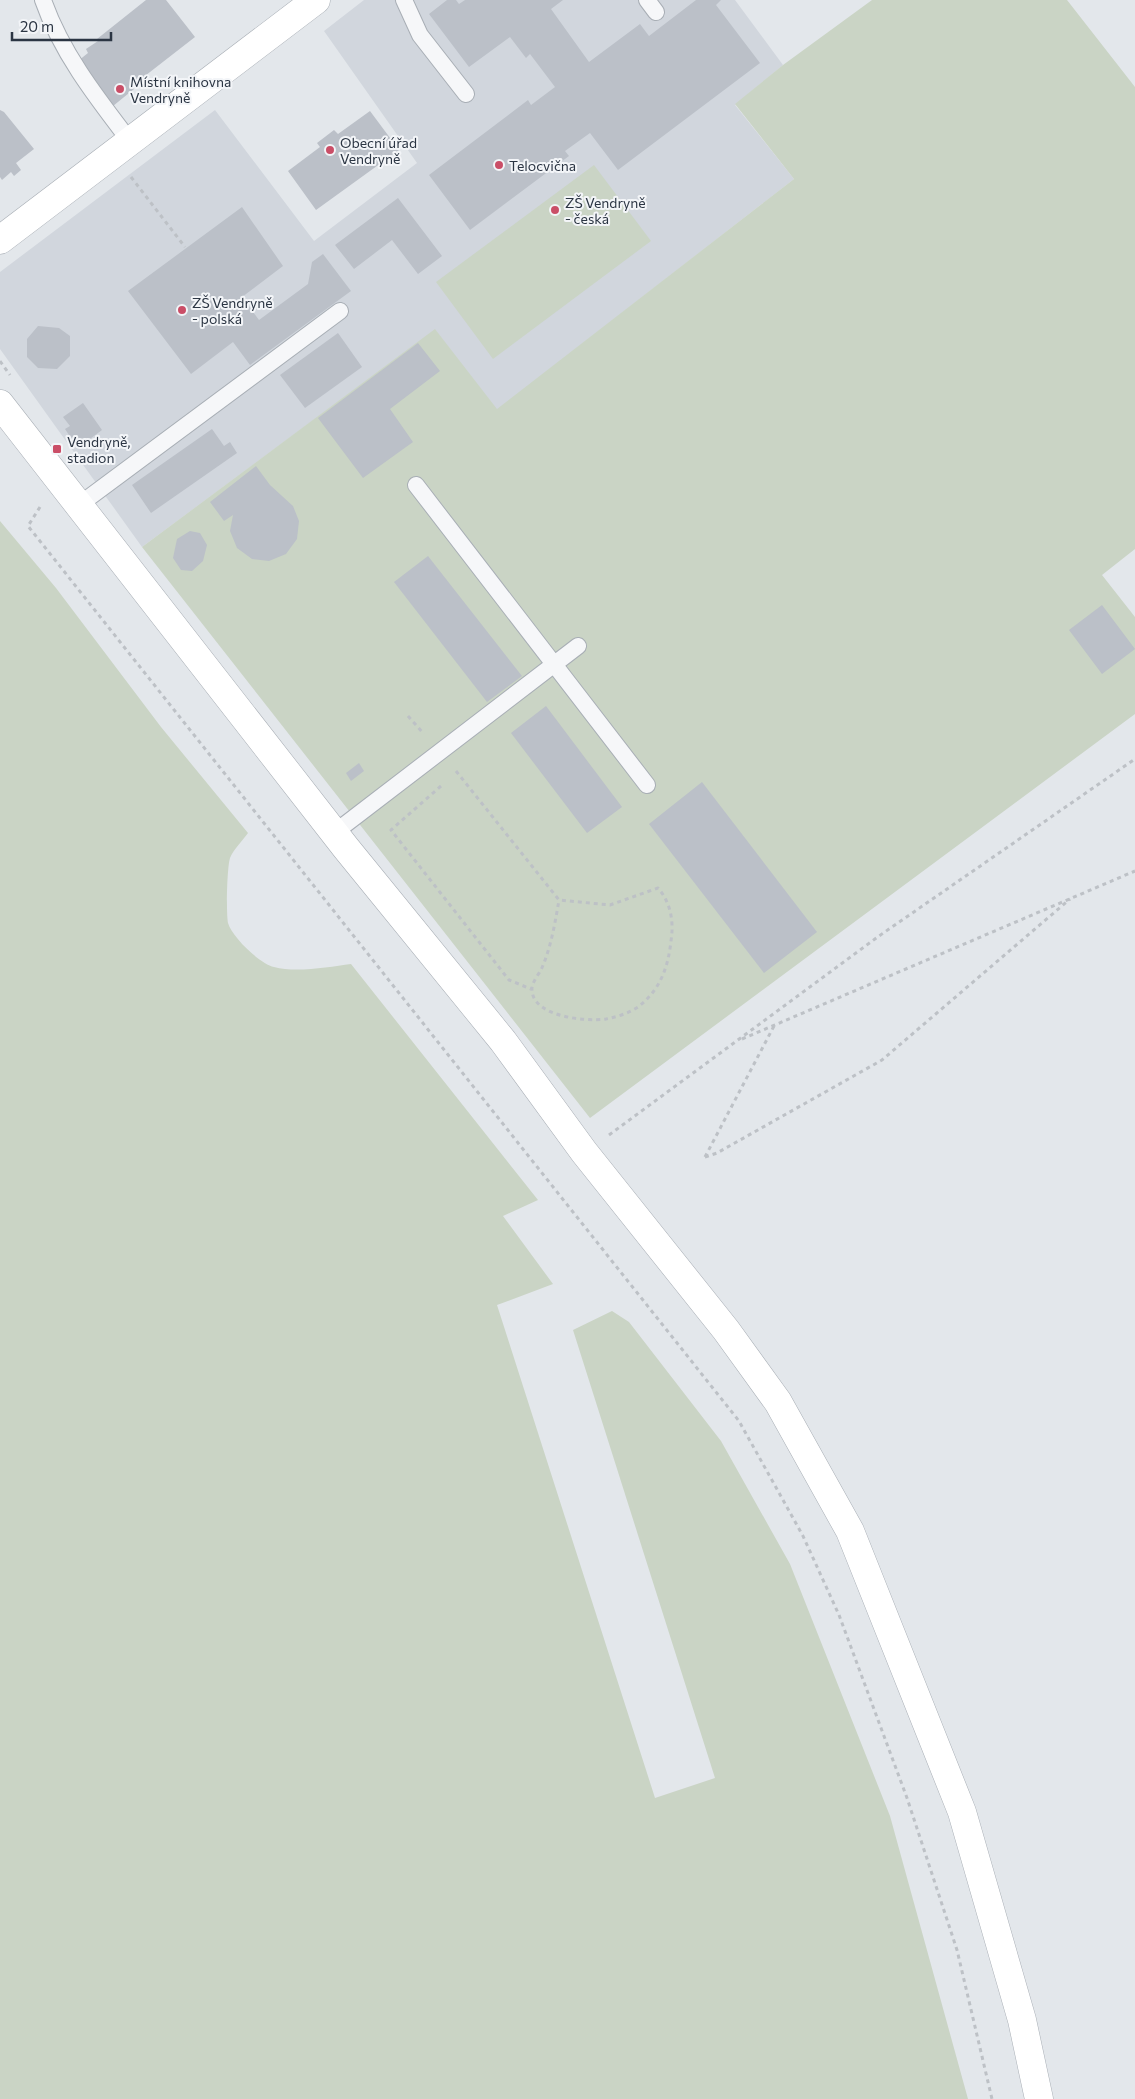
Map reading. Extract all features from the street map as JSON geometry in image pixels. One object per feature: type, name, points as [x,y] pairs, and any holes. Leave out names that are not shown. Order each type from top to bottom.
[{"type":"street","points":[[0,240],[316,0]]},
{"type":"street","points":[[0,404],[334,833],[502,1041],[584,1152],[726,1330],[778,1402],[850,1531],[962,1812],[1022,2020],[1039,2099]]},
{"type":"lane","points":[[44,0],[50,20],[76,67],[130,140]]},
{"type":"lane","points":[[404,0],[420,35],[466,94]]},
{"type":"lane","points":[[72,495],[340,311]]},
{"type":"lane","points":[[416,485],[647,785]]},
{"type":"lane","points":[[334,833],[578,646]]},
{"type":"path","points":[[126,171],[185,247]]},
{"type":"path","points":[[72,495],[46,500],[28,526],[740,1421],[802,1536],[843,1624],[907,1798],[957,1950],[992,2099]]},
{"type":"path","points":[[408,716],[440,751],[559,900],[610,906],[658,888],[667,898],[672,936],[670,958],[663,979],[637,1007],[621,1015],[606,1019],[589,1020],[556,1014],[546,1010],[534,1000],[531,989],[547,950],[559,900]]},
{"type":"path","points":[[584,1152],[878,936],[1135,759]]},
{"type":"path","points":[[450,778],[457,772]]},
{"type":"path","points":[[442,785],[391,830],[509,980],[531,989]]},
{"type":"path","points":[[736,1042],[1135,872]]},
{"type":"path","points":[[774,1025],[705,1156],[716,1153],[882,1060],[1070,899]]},
{"type":"shaded area","points":[[364,0],[735,0],[783,65],[735,105],[794,179],[497,410],[435,330],[142,547],[0,349],[0,272],[215,110],[314,241],[417,163],[324,31]]},
{"type":"green space","points":[[872,0],[1067,0],[1135,87],[1135,549],[1102,575],[1135,617],[1135,714],[590,1118],[142,547],[435,329],[497,409],[794,179],[735,104],[783,65]]},
{"type":"green space","points":[[594,165],[651,241],[493,359],[436,282]]},
{"type":"green space","points":[[0,521],[56,588],[161,727],[248,833],[233,852],[229,863],[227,918],[235,935],[261,961],[274,967],[302,969],[351,964],[538,1200],[503,1216],[553,1284],[497,1305],[655,1798],[715,1778],[573,1330],[612,1311],[629,1322],[721,1441],[790,1564],[890,1816],[968,2099],[0,2099]]},
{"type":"building","points":[[146,0],[166,0],[195,37],[132,86],[134,89],[113,106],[78,61],[88,53],[86,49],[98,41],[97,39]]},
{"type":"building","points":[[447,0],[456,0],[459,4],[465,0],[563,0],[551,9],[589,62],[640,24],[649,36],[696,0],[721,0],[716,5],[760,63],[618,170],[590,133],[565,151],[569,156],[470,230],[429,175],[528,100],[531,105],[555,87],[530,54],[526,58],[510,37],[469,67],[429,14]]},
{"type":"building","points":[[0,110],[4,112],[34,149],[16,163],[21,170],[14,176],[11,172],[2,180],[0,177]]},
{"type":"building","points":[[370,111],[399,150],[316,210],[288,171],[320,147],[317,143],[334,130],[338,134]]},
{"type":"building","points":[[398,198],[442,256],[418,274],[392,240],[354,269],[335,245]]},
{"type":"building","points":[[242,207],[283,266],[242,297],[259,320],[308,284],[312,262],[323,254],[351,291],[250,365],[233,342],[191,374],[128,291]]},
{"type":"building","points":[[38,326],[59,328],[70,336],[70,356],[57,369],[38,368],[27,357],[27,339]]},
{"type":"building","points":[[338,333],[362,367],[305,408],[280,375]]},
{"type":"building","points":[[418,343],[440,371],[390,409],[413,442],[363,478],[318,418]]},
{"type":"building","points":[[83,403],[102,430],[83,444],[76,435],[71,438],[65,429],[70,426],[63,417]]},
{"type":"building","points":[[212,429],[224,446],[230,442],[237,453],[151,513],[132,485]]},
{"type":"building","points":[[256,466],[270,485],[293,506],[299,521],[297,539],[286,554],[269,561],[252,559],[237,548],[230,531],[233,515],[224,521],[210,502]]},
{"type":"building","points":[[190,531],[200,533],[207,545],[203,561],[192,571],[181,570],[173,558],[177,539]]},
{"type":"building","points":[[428,556],[522,676],[487,702],[394,582]]},
{"type":"building","points":[[1102,605],[1135,649],[1102,674],[1069,630]]},
{"type":"building","points":[[546,706],[622,807],[587,833],[511,733]]},
{"type":"building","points":[[359,763],[364,771],[351,781],[346,773]]},
{"type":"building","points":[[702,782],[817,932],[764,973],[649,824]]},
{"type":"place","name":"Místní knihovna Vendryně","points":[[120,89]]},
{"type":"place","name":"Obecní úřad Vendryně","points":[[330,150]]},
{"type":"place","name":"Telocvična","points":[[499,165]]},
{"type":"place","name":"ZŠ Vendryně - česká","points":[[555,210]]},
{"type":"place","name":"ZŠ Vendryně - polská","points":[[182,310]]},
{"type":"place","name":"Vendryně, stadion","points":[[57,449]]}]
